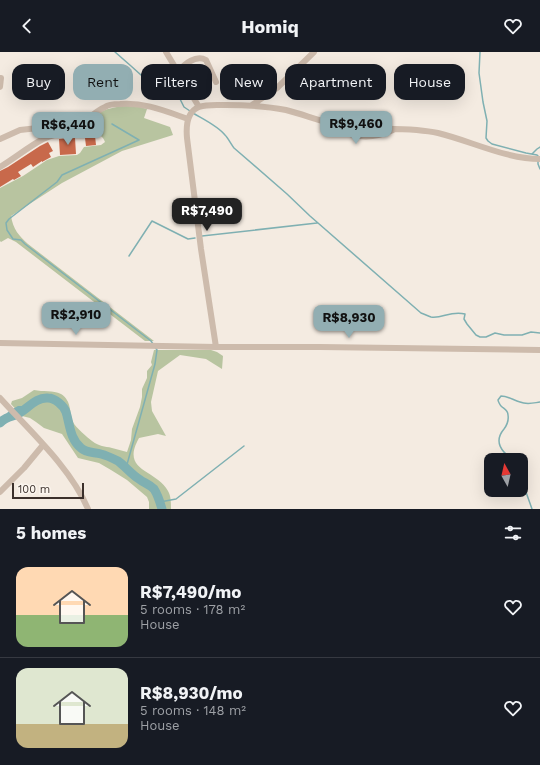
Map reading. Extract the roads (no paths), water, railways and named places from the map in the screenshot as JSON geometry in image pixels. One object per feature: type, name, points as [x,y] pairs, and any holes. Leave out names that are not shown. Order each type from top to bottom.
[{"type":"street","points":[[166,52],[174,64]]},
{"type":"street","points":[[252,105],[278,88],[314,52]]},
{"type":"street","points":[[185,64],[198,58],[203,58],[208,64]]},
{"type":"street","points":[[212,73],[216,82]]},
{"type":"street","points":[[0,87],[1,78]]},
{"type":"street","points":[[195,100],[199,107]]},
{"type":"street","points":[[0,167],[38,142],[72,130],[104,107],[112,104],[131,103],[150,106],[160,108],[188,119]]},
{"type":"street","points":[[216,347],[201,249],[186,132],[188,119],[192,112],[199,107],[214,105],[252,105],[285,110],[350,127],[417,130],[436,133],[517,157],[538,159]]},
{"type":"street","points":[[321,120],[352,136],[360,137],[381,134],[395,129]]},
{"type":"street","points":[[0,139],[20,130],[38,128]]},
{"type":"street","points":[[0,343],[540,350]]},
{"type":"street","points":[[0,398],[57,462],[79,490],[88,509]]},
{"type":"street","points":[[0,492],[24,468],[43,445]]},
{"type":"water","points":[[18,406],[29,406],[26,410],[0,427],[0,420],[9,411]]},
{"type":"waterway","points":[[115,52],[151,84],[155,91],[161,93],[173,91],[180,99],[184,107],[190,111]]},
{"type":"waterway","points":[[480,52],[479,73],[487,121],[486,138],[492,144],[538,156]]},
{"type":"waterway","points":[[193,113],[222,132],[234,148],[421,313],[431,317],[439,317],[455,313],[465,314],[464,319],[467,324],[476,335],[480,337],[486,337],[495,333],[504,335],[522,335],[531,332],[540,333]]},
{"type":"waterway","points":[[112,124],[139,140],[62,175],[57,182],[9,219],[6,223],[7,230],[13,239],[21,240],[153,344]]},
{"type":"waterway","points":[[532,154],[540,147]]},
{"type":"waterway","points":[[538,160],[540,169]]},
{"type":"waterway","points":[[129,256],[152,221],[188,239],[195,238]]},
{"type":"waterway","points":[[202,236],[317,223]]},
{"type":"waterway","points":[[126,468],[155,364],[157,350],[155,347]]},
{"type":"waterway","points":[[504,453],[500,446],[499,438],[507,424],[508,417],[506,410],[498,400],[501,396],[530,404],[540,402]]},
{"type":"waterway","points":[[0,423],[6,418],[18,414],[40,399],[53,399],[65,410],[72,436],[77,444],[85,451],[103,455],[118,461],[136,477],[154,489],[162,509]]},
{"type":"waterway","points":[[160,502],[176,499],[244,446]]},
{"type":"waterway","points":[[528,497],[532,509]]}]
